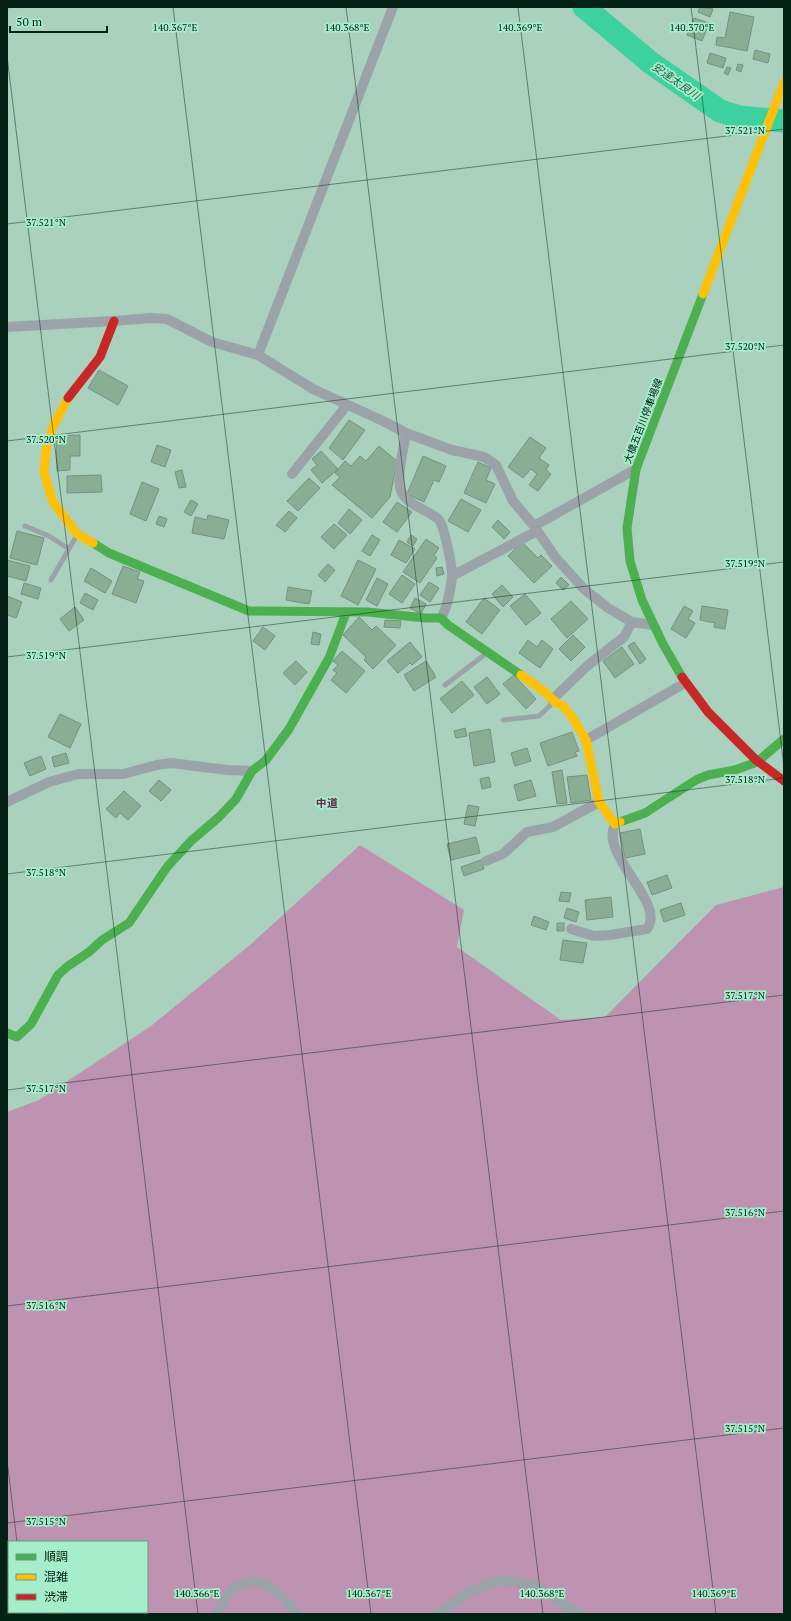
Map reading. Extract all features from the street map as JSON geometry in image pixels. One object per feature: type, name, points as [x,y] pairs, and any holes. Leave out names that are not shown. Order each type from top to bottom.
[{"type":"street","points":[[258,355],[393,7]]},
{"type":"street","name":"大橋五百川停車場線","points":[[784,82],[636,469],[627,525],[630,564],[635,581],[652,625],[685,683],[708,712],[757,762],[769,772],[784,781]]},
{"type":"street","points":[[7,327],[151,318],[167,319],[212,342],[258,355],[313,389],[384,421],[406,433],[452,450],[484,456],[496,465],[513,502],[535,528],[556,558],[584,589],[608,608],[632,622],[652,625]]},
{"type":"street","points":[[114,321],[100,357],[66,400],[53,426],[46,450],[44,473],[54,502],[77,534],[109,553],[249,611],[368,612],[425,618],[441,618],[448,625],[489,652],[520,676],[545,692],[554,701],[563,706],[572,717],[586,740],[599,802],[615,824]]},
{"type":"street","points":[[292,474],[346,405]]},
{"type":"street","points":[[406,433],[400,480],[402,493],[409,501],[439,520],[444,533],[452,576],[446,605],[441,618]]},
{"type":"street","points":[[452,576],[636,469]]},
{"type":"street","points":[[7,1033],[17,1037],[23,1033],[30,1024],[58,975],[68,966],[89,952],[102,940],[119,928],[130,923],[139,907],[167,867],[191,841],[219,817],[236,799],[252,771],[266,760],[289,729],[330,658],[346,613]]},
{"type":"street","points":[[554,701],[588,666],[624,637],[632,622]]},
{"type":"street","points":[[586,740],[685,683]]},
{"type":"street","points":[[615,824],[645,814],[696,780],[708,775],[735,770],[757,762],[784,739]]},
{"type":"street","points":[[7,802],[49,782],[78,774],[122,774],[171,763],[227,770],[252,771]]},
{"type":"street","points":[[486,861],[502,854],[527,832],[553,827],[599,802]]},
{"type":"street","points":[[571,929],[594,936],[647,929],[649,926],[650,916],[647,903],[622,863],[613,842],[612,834],[615,824]]},
{"type":"street","points":[[437,1614],[471,1591],[500,1580],[534,1585],[569,1609],[581,1614]]},
{"type":"street","points":[[217,1614],[226,1596],[233,1588],[246,1583],[268,1585],[282,1597],[297,1614]]},
{"type":"lane","points":[[25,526],[49,536],[69,549]]},
{"type":"lane","points":[[51,580],[77,534]]},
{"type":"lane","points":[[445,685],[489,652]]},
{"type":"lane","points":[[503,720],[539,716],[554,701]]},
{"type":"shaded area","points":[[360,845],[464,910],[457,947],[561,1020],[605,1017],[716,905],[784,887],[784,1614],[7,1614],[7,1112],[39,1100],[151,1026],[250,945]]},
{"type":"building","points":[[700,7],[713,9],[710,17],[698,12]]},
{"type":"building","points":[[730,12],[754,17],[747,51],[716,45],[717,37],[725,38]]},
{"type":"building","points":[[694,18],[709,23],[702,41],[687,35]]},
{"type":"building","points":[[755,50],[770,54],[768,63],[753,59]]},
{"type":"building","points":[[710,53],[726,58],[723,68],[707,63]]},
{"type":"building","points":[[738,64],[743,65],[741,72],[736,70]]},
{"type":"building","points":[[727,67],[731,68],[728,75],[724,73]]},
{"type":"building","points":[[99,370],[128,386],[118,405],[88,388]]},
{"type":"building","points":[[349,420],[365,430],[343,460],[329,448]]},
{"type":"building","points":[[80,435],[80,456],[70,456],[70,470],[57,471],[56,436]]},
{"type":"building","points":[[530,437],[546,448],[539,458],[549,465],[546,470],[551,474],[538,491],[529,485],[537,474],[531,469],[523,478],[508,467]]},
{"type":"building","points":[[157,445],[171,450],[165,467],[151,462]]},
{"type":"building","points":[[379,446],[397,461],[390,497],[372,518],[332,485],[340,477],[335,473],[345,461],[351,466],[360,456],[366,461]]},
{"type":"building","points":[[321,451],[338,469],[322,483],[311,470],[317,465],[312,459]]},
{"type":"building","points":[[423,456],[446,466],[439,482],[434,480],[424,502],[407,494]]},
{"type":"building","points":[[478,462],[491,468],[486,480],[495,484],[486,503],[464,493]]},
{"type":"building","points":[[182,470],[186,487],[179,488],[175,472]]},
{"type":"building","points":[[101,475],[102,492],[67,493],[67,476]]},
{"type":"building","points":[[309,478],[320,488],[298,511],[287,501]]},
{"type":"building","points":[[142,482],[159,489],[146,521],[130,514]]},
{"type":"building","points":[[461,499],[481,510],[468,532],[448,521]]},
{"type":"building","points":[[191,500],[198,504],[191,516],[184,512]]},
{"type":"building","points":[[397,502],[412,512],[397,532],[383,522]]},
{"type":"building","points":[[349,509],[362,520],[350,534],[338,523]]},
{"type":"building","points":[[289,511],[297,518],[285,532],[276,525]]},
{"type":"building","points":[[208,515],[229,520],[224,539],[192,533],[195,517],[207,520]]},
{"type":"building","points":[[159,516],[167,519],[164,527],[156,524]]},
{"type":"building","points":[[498,520],[510,532],[504,539],[492,527]]},
{"type":"building","points":[[334,524],[347,535],[334,549],[321,537]]},
{"type":"building","points":[[17,531],[44,538],[37,565],[10,558]]},
{"type":"building","points":[[372,535],[380,540],[370,556],[362,551]]},
{"type":"building","points":[[411,535],[417,539],[413,546],[407,542]]},
{"type":"building","points":[[426,539],[439,548],[434,555],[437,558],[420,583],[403,572]]},
{"type":"building","points":[[399,540],[415,549],[406,563],[391,555]]},
{"type":"building","points":[[522,542],[538,558],[541,555],[552,566],[534,583],[508,556]]},
{"type":"building","points":[[7,560],[30,566],[26,581],[7,576]]},
{"type":"building","points":[[358,560],[376,569],[358,605],[341,596]]},
{"type":"building","points":[[328,564],[335,570],[325,582],[318,575]]},
{"type":"building","points":[[123,566],[140,572],[137,579],[144,581],[136,603],[112,594]]},
{"type":"building","points":[[442,567],[444,574],[437,576],[436,568]]},
{"type":"building","points":[[91,568],[112,581],[105,593],[84,581]]},
{"type":"building","points":[[402,575],[415,584],[402,603],[389,594]]},
{"type":"building","points":[[561,577],[569,585],[563,590],[556,583]]},
{"type":"building","points":[[377,578],[388,584],[377,606],[366,600]]},
{"type":"building","points":[[429,582],[439,588],[430,602],[420,595]]},
{"type":"building","points":[[24,583],[41,588],[38,599],[21,594]]},
{"type":"building","points":[[502,585],[513,597],[503,607],[492,594]]},
{"type":"building","points":[[288,587],[312,591],[309,604],[286,600]]},
{"type":"building","points":[[85,593],[98,600],[93,610],[80,603]]},
{"type":"building","points":[[525,594],[541,613],[526,625],[510,606]]},
{"type":"building","points":[[7,596],[22,602],[16,618],[7,615]]},
{"type":"building","points":[[415,598],[426,604],[421,614],[410,608]]},
{"type":"building","points":[[484,598],[500,610],[482,634],[466,622]]},
{"type":"building","points":[[571,601],[588,619],[567,638],[551,619]]},
{"type":"building","points":[[684,606],[693,611],[688,619],[695,623],[686,638],[671,629]]},
{"type":"building","points":[[702,606],[728,610],[725,629],[714,627],[715,623],[700,620]]},
{"type":"building","points":[[75,607],[84,620],[69,631],[60,619]]},
{"type":"building","points":[[359,617],[372,630],[376,626],[396,645],[373,669],[364,660],[366,657],[343,635]]},
{"type":"building","points":[[385,620],[401,621],[400,628],[384,627]]},
{"type":"building","points":[[263,627],[275,636],[265,650],[253,641]]},
{"type":"building","points":[[313,632],[321,634],[319,645],[311,644]]},
{"type":"building","points":[[573,635],[585,647],[571,661],[559,649]]},
{"type":"building","points":[[528,640],[537,647],[542,640],[553,649],[540,668],[519,653]]},
{"type":"building","points":[[410,642],[422,657],[412,665],[410,663],[398,673],[387,661]]},
{"type":"building","points":[[634,642],[646,659],[640,664],[628,646]]},
{"type":"building","points":[[622,647],[634,664],[615,678],[603,661]]},
{"type":"building","points":[[342,651],[365,671],[346,693],[331,680],[337,673],[333,670],[338,665],[333,661]]},
{"type":"building","points":[[296,661],[307,672],[295,685],[283,673]]},
{"type":"building","points":[[426,661],[436,677],[414,691],[404,675]]},
{"type":"building","points":[[514,675],[536,699],[526,709],[503,684]]},
{"type":"building","points":[[487,677],[500,694],[487,704],[474,687]]},
{"type":"building","points":[[462,681],[474,695],[452,713],[440,699]]},
{"type":"building","points":[[60,714],[81,724],[70,748],[48,737]]},
{"type":"building","points":[[465,728],[467,736],[456,738],[454,731]]},
{"type":"building","points":[[490,729],[495,762],[474,766],[469,733]]},
{"type":"building","points":[[572,732],[579,751],[575,752],[577,756],[548,766],[540,743]]},
{"type":"building","points":[[527,748],[531,761],[515,766],[511,753]]},
{"type":"building","points":[[66,753],[69,763],[54,767],[52,757]]},
{"type":"building","points":[[41,756],[46,769],[30,776],[24,763]]},
{"type":"building","points":[[562,770],[567,803],[557,804],[552,772]]},
{"type":"building","points":[[587,775],[591,800],[571,803],[567,777]]},
{"type":"building","points":[[489,777],[491,787],[482,789],[480,779]]},
{"type":"building","points":[[159,780],[171,790],[161,801],[149,791]]},
{"type":"building","points":[[531,780],[536,796],[518,801],[514,785]]},
{"type":"building","points":[[124,791],[141,806],[128,820],[120,813],[116,818],[106,809]]},
{"type":"building","points":[[468,805],[479,807],[475,826],[464,824]]},
{"type":"building","points":[[640,829],[645,854],[625,858],[620,833]]},
{"type":"building","points":[[476,837],[480,853],[451,860],[447,844]]},
{"type":"building","points":[[481,860],[484,869],[464,876],[461,867]]},
{"type":"building","points":[[667,875],[672,888],[652,895],[647,882]]},
{"type":"building","points":[[561,892],[571,893],[569,902],[559,901]]},
{"type":"building","points":[[611,897],[613,917],[587,920],[585,900]]},
{"type":"building","points":[[681,903],[685,915],[664,922],[660,910]]},
{"type":"building","points":[[567,908],[579,912],[576,922],[564,918]]},
{"type":"building","points":[[534,916],[549,922],[546,930],[531,925]]},
{"type":"building","points":[[557,923],[564,923],[564,931],[557,931]]},
{"type":"building","points":[[563,940],[587,943],[583,963],[560,960]]},
{"type":"waterway","name":"安達太良川","points":[[584,7],[651,63],[720,111],[739,117],[784,121]]},
{"type":"traffic: fast","points":[[682,677],[663,644],[642,600],[630,561],[627,528],[636,469],[703,294]]},
{"type":"traffic: fast","points":[[93,543],[109,553],[249,611],[368,612],[425,618],[441,618],[448,625],[521,675]]},
{"type":"traffic: fast","points":[[7,1033],[17,1037],[31,1024],[58,975],[68,966],[89,952],[102,940],[129,923],[167,867],[191,841],[219,817],[236,799],[252,771],[266,760],[289,729],[329,658],[346,613]]},
{"type":"traffic: fast","points":[[620,822],[645,813],[696,780],[708,775],[735,770],[757,762],[784,739]]},
{"type":"traffic: slow","points":[[703,294],[784,82]]},
{"type":"traffic: slow","points":[[68,398],[53,426],[46,450],[44,473],[53,502],[77,534],[93,543]]},
{"type":"traffic: slow","points":[[521,675],[545,692],[555,702],[563,706],[572,717],[586,740],[599,802],[615,824],[620,822]]},
{"type":"traffic: jam","points":[[68,398],[100,357],[114,321]]},
{"type":"traffic: jam","points":[[682,677],[708,712],[756,760],[784,781]]},
{"type":"district","name":"中道","points":[[327,803]]}]
